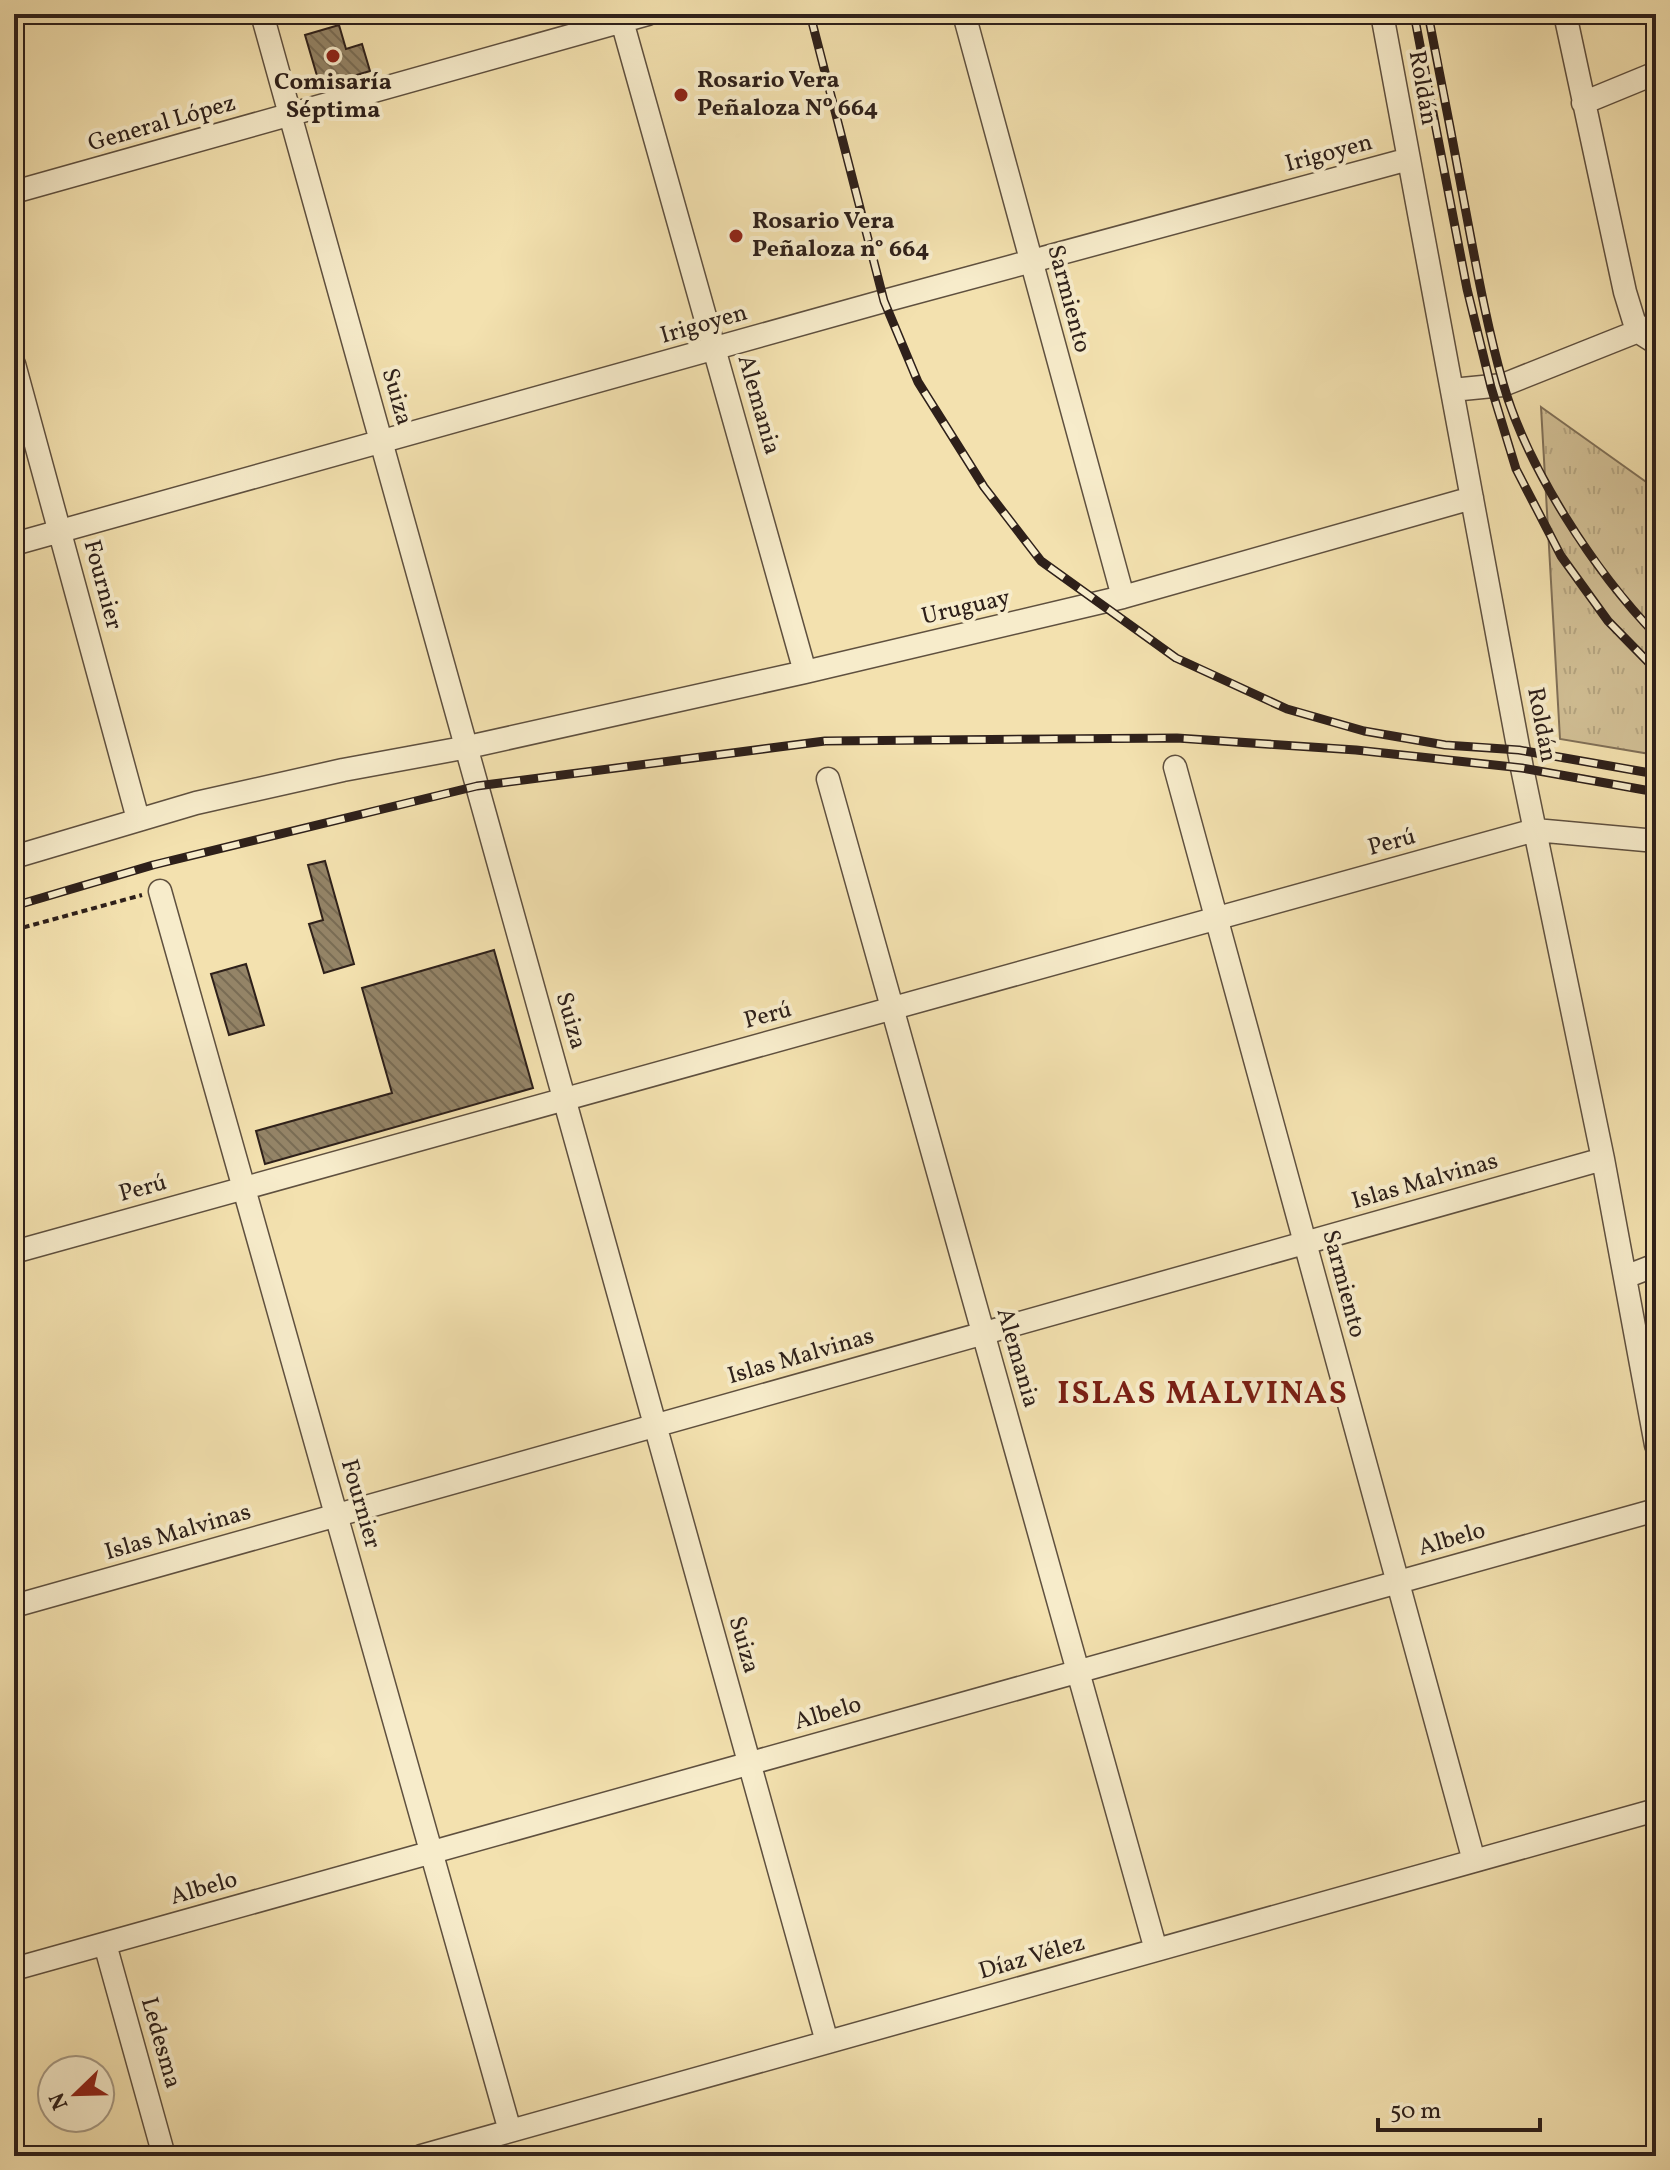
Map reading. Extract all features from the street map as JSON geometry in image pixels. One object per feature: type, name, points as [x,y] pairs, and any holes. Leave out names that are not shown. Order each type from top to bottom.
[{"type":"street","name":"Suiza","points":[[262,14],[827,2042]]},
{"type":"street","name":"General López","points":[[14,192],[621,18],[648,14]]},
{"type":"street","name":"Sarmiento","points":[[964,14],[1123,597]]},
{"type":"street","name":"Roldán","points":[[1382,14],[1535,830],[1603,1159],[1656,1445]]},
{"type":"street","points":[[1452,390],[1503,385],[1650,333],[1625,292],[1565,14]]},
{"type":"street","name":"Alemania","points":[[621,18],[805,672]]},
{"type":"street","points":[[1583,103],[1656,73]]},
{"type":"street","name":"Irigoyen","points":[[14,544],[1409,159]]},
{"type":"street","name":"Fournier","points":[[14,364],[138,819]]},
{"type":"street","name":"Uruguay","points":[[138,819],[328,773],[468,747],[805,672],[1123,597],[1472,498]]},
{"type":"street","name":"Sarmiento","points":[[1175,767],[1474,1861]]},
{"type":"street","name":"Alemania","points":[[828,779],[1156,1950]]},
{"type":"street","points":[[14,857],[138,819]]},
{"type":"street","points":[[1535,830],[1656,841]]},
{"type":"street","name":"Perú","points":[[14,1252],[1535,830]]},
{"type":"street","name":"Fournier","points":[[160,891],[510,2131]]},
{"type":"street","name":"Islas Malvinas","points":[[14,1606],[1603,1159]]},
{"type":"street","points":[[1625,1277],[1656,1265]]},
{"type":"street","name":"Albelo","points":[[14,1969],[1656,1510]]},
{"type":"street","name":"Díaz Vélez","points":[[421,2156],[1656,1810]]},
{"type":"street","name":"Ledesma","points":[[105,1944],[164,2156]]},
{"type":"path","points":[[14,930],[160,891]]},
{"type":"green space","points":[[1541,407],[1656,489],[1656,755],[1560,739]]},
{"type":"building","points":[[339,25],[346,49],[362,44],[370,71],[320,86],[305,35]]},
{"type":"building","points":[[325,861],[354,964],[324,973],[309,924],[323,920],[308,865]]},
{"type":"building","points":[[494,950],[533,1088],[265,1164],[256,1131],[392,1093],[362,988]]},
{"type":"building","points":[[246,964],[264,1025],[229,1035],[211,974]]},
{"type":"railway","points":[[810,14],[884,301],[918,382],[984,487],[1041,561],[1176,658],[1287,709],[1364,731],[1445,745],[1519,750],[1656,774]]},
{"type":"railway","points":[[1414,14],[1467,289],[1491,387],[1516,469],[1561,556],[1608,621],[1656,670]]},
{"type":"railway","points":[[1428,14],[1484,303],[1514,416],[1546,483],[1587,550],[1656,635]]},
{"type":"railway","points":[[14,906],[153,865],[477,786],[825,741],[1177,738],[1356,750],[1522,768],[1656,792]]},
{"type":"place","name":"Comisaría Séptima","points":[[333,56]]},
{"type":"place","name":"Rosario Vera Peñaloza Nº 664","points":[[681,95]]},
{"type":"place","name":"Rosario Vera Peñaloza n° 664","points":[[736,236]]},
{"type":"district","name":"ISLAS MALVINAS","points":[[1203,1395]]}]
